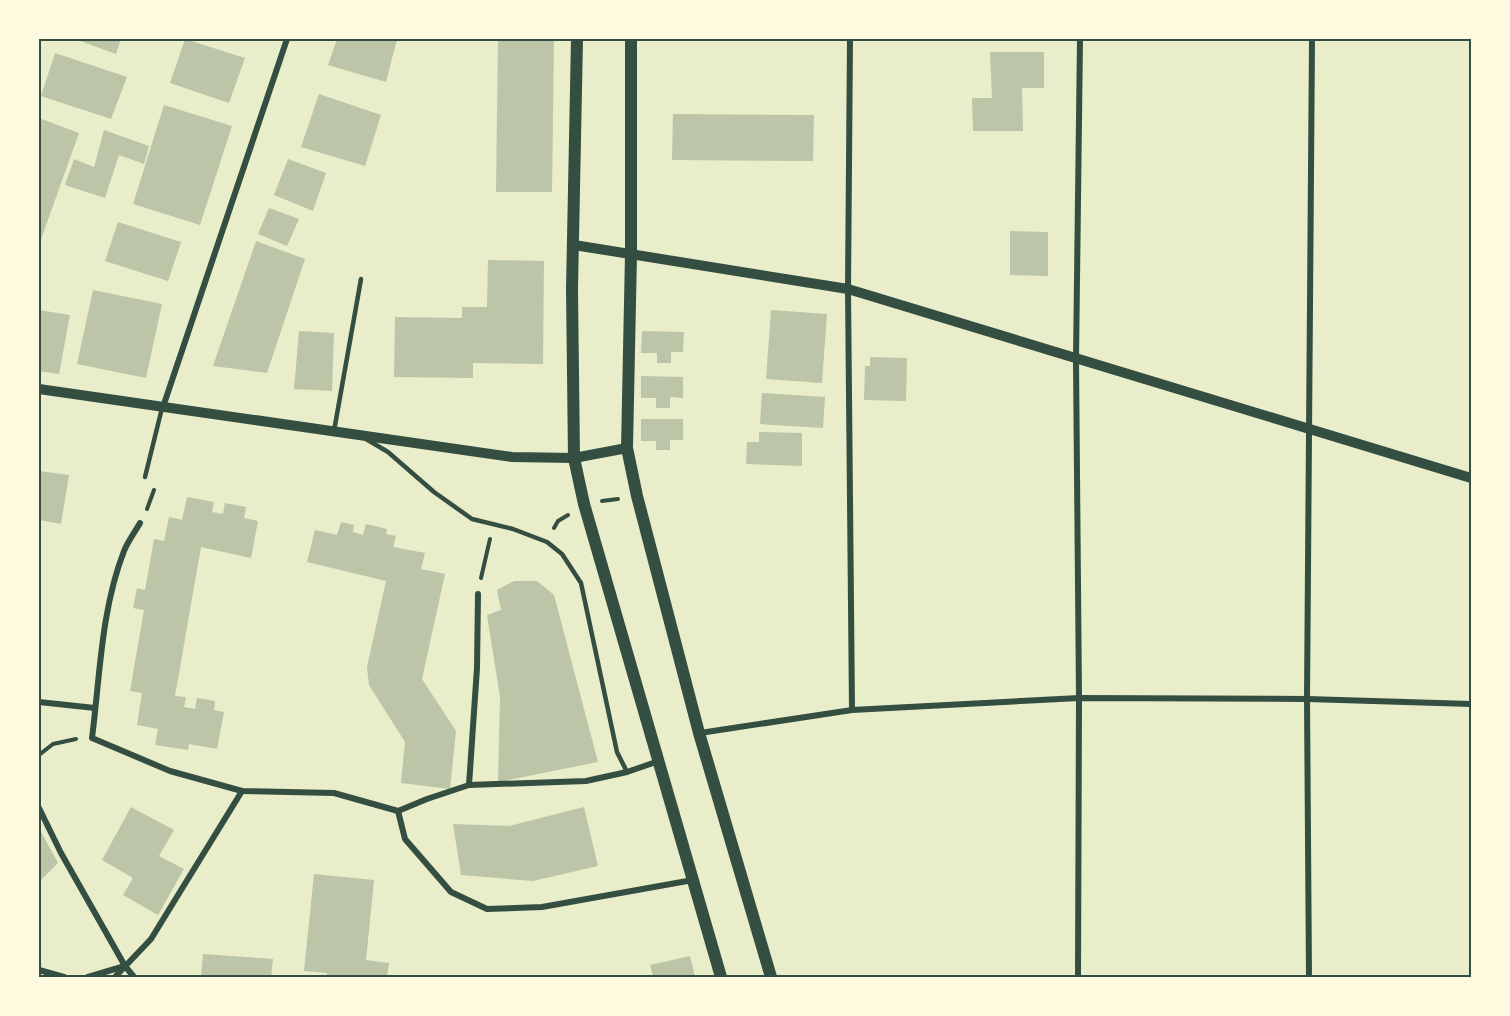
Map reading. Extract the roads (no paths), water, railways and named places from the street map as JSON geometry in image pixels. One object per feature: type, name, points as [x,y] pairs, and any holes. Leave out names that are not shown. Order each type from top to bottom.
[{"type":"main road","points":[[577,39],[572,288],[574,458],[584,504],[721,977]]},
{"type":"main road","points":[[631,39],[631,254],[627,448],[637,496],[699,733],[771,977]]},
{"type":"street","points":[[162,408],[287,39]]},
{"type":"street","points":[[850,39],[848,289],[852,710]]},
{"type":"street","points":[[1078,977],[1079,698],[1076,360],[1080,39]]},
{"type":"street","points":[[1309,977],[1307,699],[1312,39]]},
{"type":"street","points":[[574,245],[848,289],[1471,478]]},
{"type":"street","points":[[39,389],[512,457],[574,458],[627,448]]},
{"type":"street","points":[[140,523],[125,549],[118,570],[104,636],[92,738],[170,771],[242,791],[334,793],[398,811],[469,785],[586,781],[627,772],[660,761]]},
{"type":"street","points":[[469,785],[477,668],[478,594]]},
{"type":"street","points":[[699,733],[852,710],[1079,698],[1307,699],[1471,704]]},
{"type":"street","points":[[39,702],[95,708]]},
{"type":"street","points":[[115,977],[151,939],[242,791]]},
{"type":"street","points":[[39,808],[61,853],[124,966],[134,977]]},
{"type":"street","points":[[398,811],[405,839],[451,892],[487,909],[542,907],[693,880]]},
{"type":"street","points":[[88,977],[124,966]]},
{"type":"street","points":[[39,970],[64,977]]},
{"type":"lane","points":[[334,431],[361,279]]},
{"type":"lane","points":[[145,477],[162,408]]},
{"type":"lane","points":[[359,434],[388,452],[434,492],[472,519],[547,542],[562,554],[581,583],[617,752],[627,772]]}]
